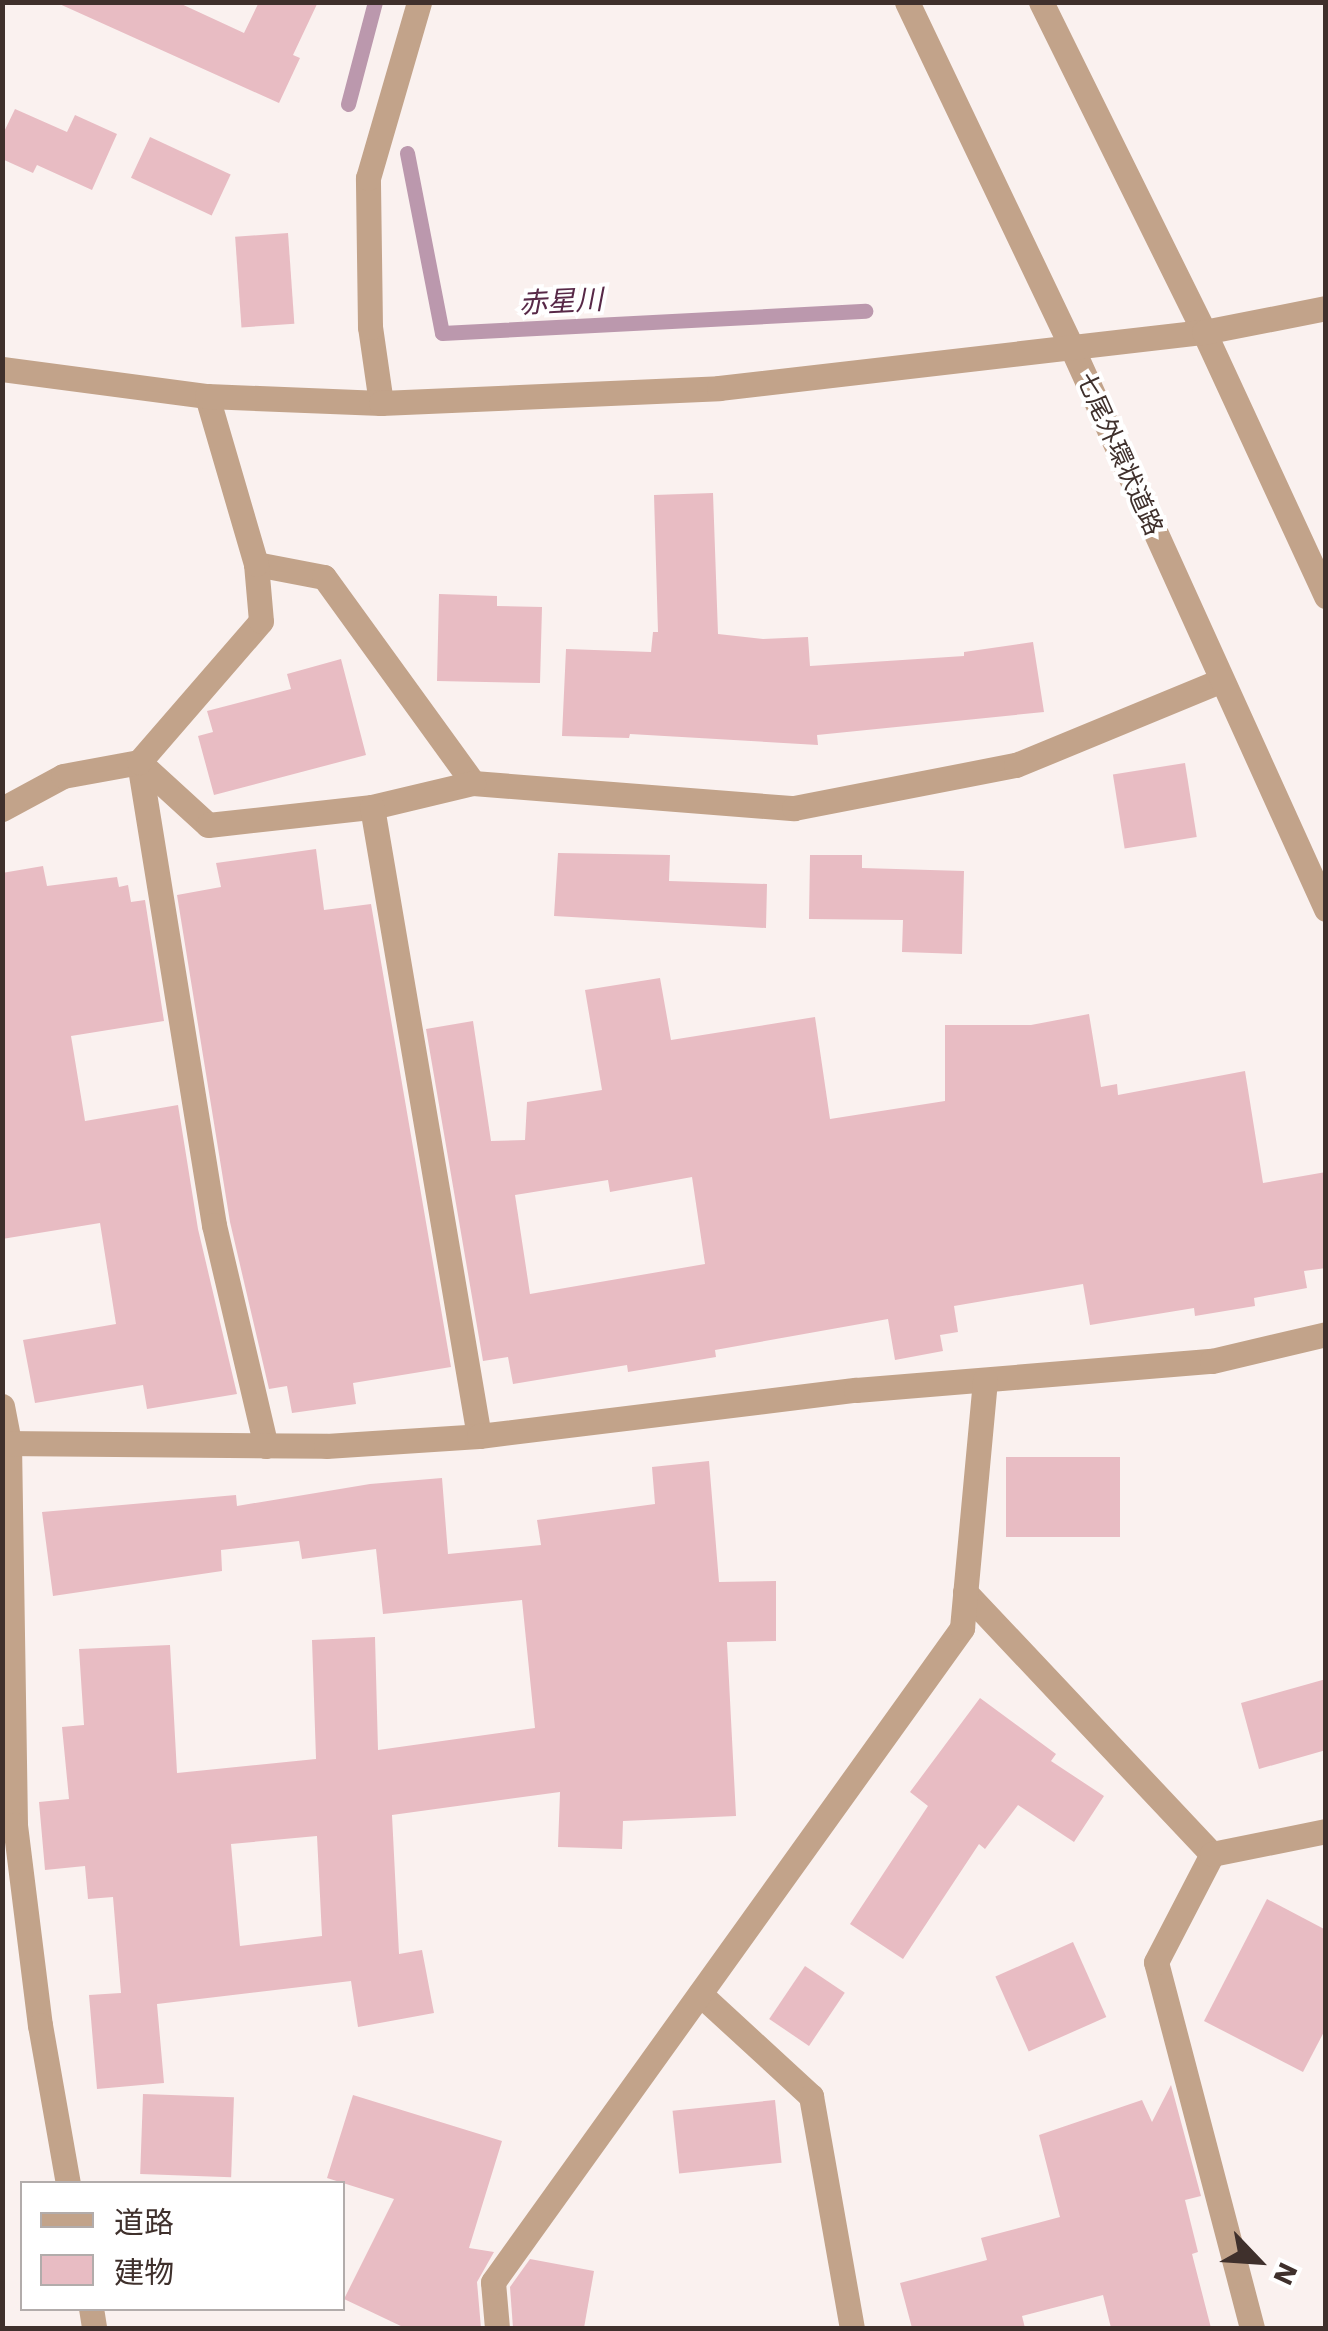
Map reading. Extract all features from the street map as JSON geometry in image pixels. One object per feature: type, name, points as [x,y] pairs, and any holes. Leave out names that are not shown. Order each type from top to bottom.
[{"type":"street","points":[[380,403],[370,327],[368,178],[419,2]]},
{"type":"street","name":"七尾外環状道路","points":[[907,2],[1072,348],[1326,909]]},
{"type":"street","points":[[1041,2],[1204,332],[1326,596]]},
{"type":"street","points":[[2,369],[207,396],[380,403],[719,388],[1204,332],[1326,308]]},
{"type":"street","points":[[2,809],[63,776],[139,762],[261,621],[256,564],[207,396]]},
{"type":"street","points":[[256,564],[324,576],[474,782]]},
{"type":"street","points":[[139,762],[208,825],[372,808],[474,782],[794,808],[1016,765],[1220,681]]},
{"type":"street","points":[[139,762],[214,1226],[266,1446]]},
{"type":"street","points":[[372,808],[480,1436]]},
{"type":"street","points":[[6,1443],[266,1446],[480,1436],[856,1390],[1212,1361],[1326,1334]]},
{"type":"street","points":[[497,2328],[493,2282],[962,1628],[984,1380]]},
{"type":"street","points":[[2,1406],[14,1825],[40,2024],[67,2181]]},
{"type":"street","points":[[965,1592],[1212,1854]]},
{"type":"street","points":[[1212,1854],[1326,1831]]},
{"type":"street","points":[[1212,1854],[1156,1962],[1252,2328]]},
{"type":"street","points":[[700,1994],[811,2096],[852,2328]]},
{"type":"building","points":[[55,2],[177,2],[244,33],[259,2],[318,2],[293,55],[300,58],[279,103]]},
{"type":"building","points":[[15,109],[67,132],[75,115],[117,134],[92,190],[37,165],[33,173],[2,159],[2,136]]},
{"type":"building","points":[[150,137],[231,175],[212,215],[131,178]]},
{"type":"building","points":[[288,233],[294,324],[241,327],[235,237]]},
{"type":"building","points":[[713,493],[718,634],[763,639],[808,637],[810,666],[964,656],[964,652],[1033,642],[1044,712],[817,735],[818,745],[630,734],[629,738],[562,736],[566,649],[651,652],[653,632],[658,632],[654,495]]},
{"type":"building","points":[[439,594],[497,596],[497,606],[542,607],[540,683],[437,681]]},
{"type":"building","points":[[341,659],[366,755],[214,795],[198,736],[213,732],[207,711],[291,689],[287,674]]},
{"type":"building","points":[[1185,763],[1197,837],[1125,848],[1113,774]]},
{"type":"building","points":[[316,849],[324,910],[371,904],[451,1367],[353,1383],[356,1404],[292,1413],[287,1386],[269,1389],[230,1222],[177,895],[221,887],[216,863]]},
{"type":"building","points":[[558,853],[670,855],[669,881],[767,884],[766,928],[554,916]]},
{"type":"building","points":[[810,855],[862,855],[862,868],[964,871],[962,954],[902,952],[903,920],[809,919]]},
{"type":"building","points":[[43,866],[47,886],[117,877],[119,887],[128,885],[131,902],[145,900],[164,1021],[71,1036],[85,1121],[178,1105],[198,1229],[237,1394],[147,1409],[143,1385],[35,1403],[23,1340],[116,1324],[100,1223],[2,1239],[2,873]]},
{"type":"building","points":[[660,978],[671,1040],[815,1017],[830,1119],[945,1101],[945,1025],[1031,1025],[1089,1014],[1101,1087],[1117,1084],[1118,1095],[1245,1071],[1263,1183],[1326,1172],[1326,1268],[1304,1271],[1307,1288],[1254,1298],[1255,1306],[1195,1316],[1194,1308],[1090,1325],[1083,1284],[954,1306],[958,1332],[940,1335],[943,1351],[895,1360],[888,1319],[715,1350],[716,1357],[628,1372],[627,1365],[513,1384],[508,1357],[483,1361],[426,1029],[473,1021],[491,1141],[525,1140],[527,1102],[602,1090],[585,990]],"holes":[[[692,1177],[705,1264],[530,1294],[515,1195],[608,1180],[610,1192]]]},
{"type":"building","points":[[1006,1457],[1120,1457],[1120,1537],[1006,1537]]},
{"type":"building","points":[[709,1461],[719,1582],[776,1581],[776,1641],[727,1642],[736,1816],[623,1821],[622,1849],[558,1847],[560,1792],[392,1815],[399,1954],[422,1950],[434,2013],[358,2027],[351,1981],[157,2004],[164,2083],[97,2089],[89,1995],[121,1993],[113,1897],[88,1899],[85,1866],[45,1870],[39,1802],[69,1799],[62,1727],[84,1725],[79,1649],[170,1645],[177,1773],[316,1759],[312,1640],[375,1637],[378,1750],[535,1728],[522,1600],[383,1614],[376,1549],[302,1559],[299,1541],[221,1550],[222,1571],[53,1596],[42,1512],[236,1495],[237,1506],[370,1484],[442,1478],[448,1554],[541,1545],[537,1520],[655,1504],[652,1467]],"holes":[[[317,1836],[322,1936],[240,1946],[231,1844]]]},
{"type":"building","points":[[1326,1679],[1326,1750],[1259,1769],[1241,1703]]},
{"type":"building","points":[[980,1698],[1056,1754],[1051,1761],[1104,1796],[1074,1842],[1018,1805],[985,1849],[979,1844],[903,1959],[850,1924],[928,1806],[910,1792]]},
{"type":"building","points":[[1267,1899],[1326,1930],[1326,2028],[1303,2072],[1204,2021]]},
{"type":"building","points":[[1073,1942],[1106,2017],[1029,2051],[995,1977]]},
{"type":"building","points":[[805,1966],[845,1993],[809,2046],[769,2019]]},
{"type":"building","points":[[1171,2085],[1201,2196],[1185,2200],[1198,2252],[1192,2254],[1211,2328],[1111,2328],[1103,2295],[1022,2316],[1025,2328],[912,2328],[900,2283],[987,2260],[981,2238],[1060,2217],[1039,2135],[1142,2100],[1152,2122]]},
{"type":"building","points":[[143,2094],[234,2097],[231,2177],[140,2174]]},
{"type":"building","points":[[353,2095],[502,2141],[469,2248],[494,2252],[477,2282],[481,2328],[405,2328],[345,2299],[394,2199],[327,2178]]},
{"type":"building","points":[[775,2100],[782,2163],[679,2173],[673,2111]]},
{"type":"building","points":[[530,2259],[594,2271],[584,2328],[513,2328],[510,2287]]},
{"type":"waterway","name":"赤星川","points":[[348,104],[375,2]]},
{"type":"waterway","name":"赤星川","points":[[407,153],[442,333],[865,311]]}]
